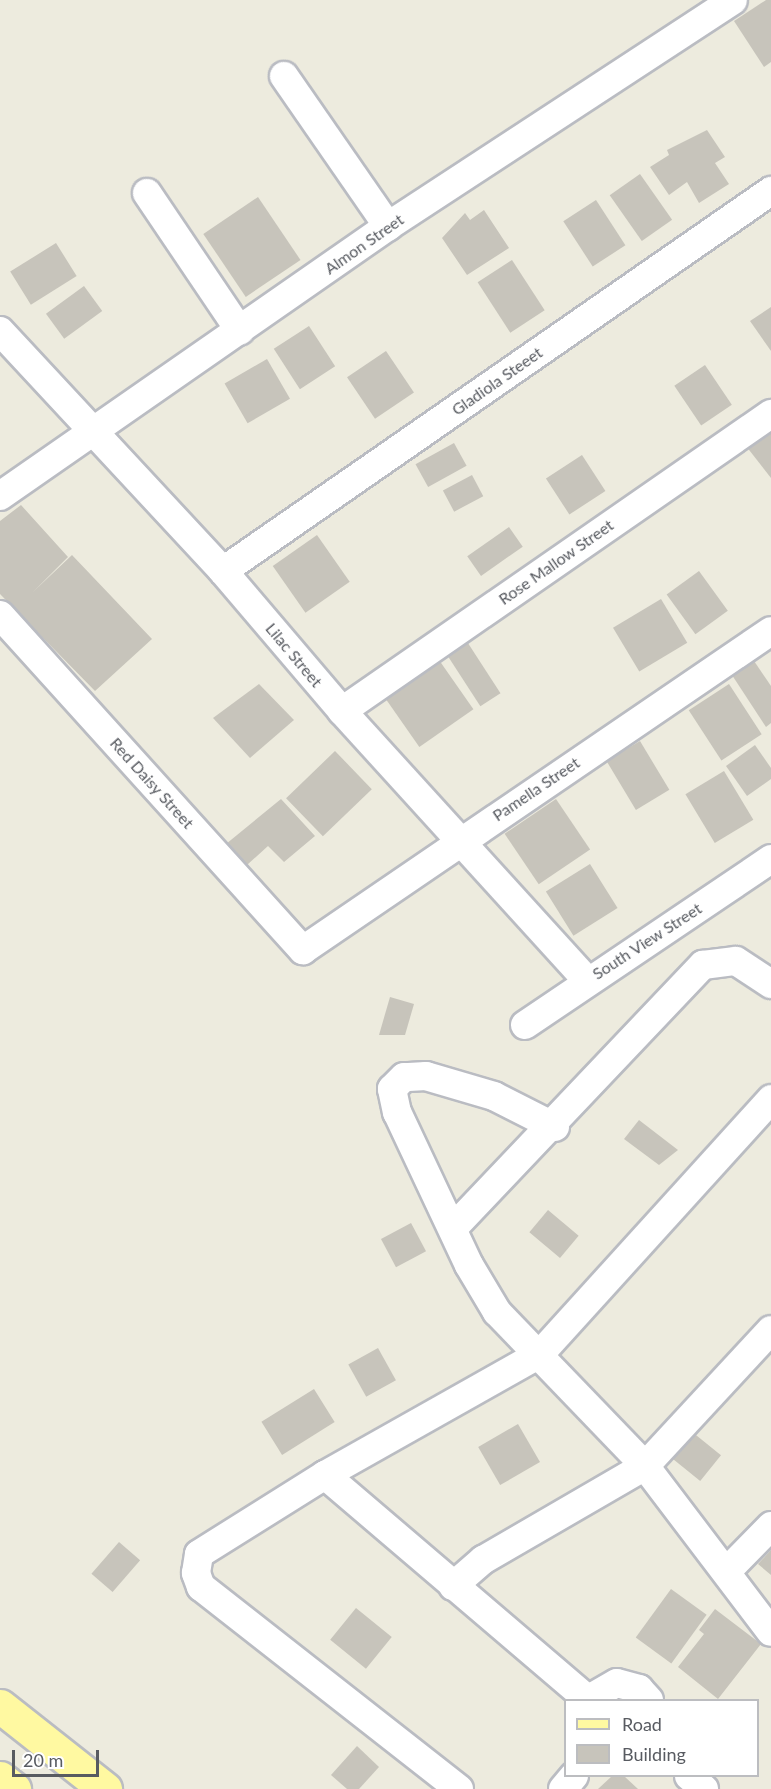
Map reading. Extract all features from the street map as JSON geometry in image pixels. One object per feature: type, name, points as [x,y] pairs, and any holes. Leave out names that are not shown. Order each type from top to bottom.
[{"type":"main road","points":[[0,1706],[105,1789]]},
{"type":"main road","points":[[0,1778],[14,1789]]},
{"type":"street","name":"Almon Street","points":[[0,496],[388,226],[733,0]]},
{"type":"street","points":[[284,75],[388,226]]},
{"type":"street","name":"Gladiola Steeet","points":[[223,571],[771,191]]},
{"type":"street","points":[[147,193],[240,331]]},
{"type":"street","name":"Lilac Street","points":[[0,331],[223,571],[342,711],[588,980]]},
{"type":"street","name":"Rose Mallow Street","points":[[342,711],[771,414]]},
{"type":"street","name":"Red Daisy Street","points":[[0,615],[303,950]]},
{"type":"street","name":"Pamella Street","points":[[303,950],[771,631]]},
{"type":"street","name":"South View Street","points":[[525,1025],[588,980],[771,859]]},
{"type":"street","points":[[455,1226],[555,1127],[703,965],[736,961],[771,984]]},
{"type":"street","points":[[555,1127],[494,1096],[426,1076],[404,1077],[392,1089],[397,1112],[455,1226],[469,1265],[497,1312],[540,1354],[645,1466],[727,1571],[771,1632]]},
{"type":"street","points":[[459,1789],[201,1587],[196,1573],[199,1554],[325,1475],[540,1354],[771,1099]]},
{"type":"street","points":[[453,1586],[483,1560],[645,1466],[771,1330]]},
{"type":"street","points":[[325,1475],[586,1699]]},
{"type":"street","points":[[727,1571],[771,1526]]},
{"type":"street","points":[[589,1699],[617,1683],[639,1689],[647,1699]]},
{"type":"street","points":[[563,1789],[573,1777]]},
{"type":"street","points":[[689,1777],[704,1789]]},
{"type":"building","points":[[766,0],[771,0],[771,62],[764,67],[734,21]]},
{"type":"building","points":[[707,130],[725,157],[715,163],[729,184],[699,203],[687,182],[669,195],[650,167],[669,155],[667,150]]},
{"type":"building","points":[[640,174],[672,220],[642,241],[610,195]]},
{"type":"building","points":[[258,197],[300,260],[246,297],[203,234]]},
{"type":"building","points":[[596,200],[625,245],[593,267],[563,221]]},
{"type":"building","points":[[484,210],[509,248],[467,275],[442,238],[465,213],[470,220]]},
{"type":"building","points":[[56,243],[77,276],[31,305],[10,272]]},
{"type":"building","points":[[512,260],[545,310],[510,333],[478,282]]},
{"type":"building","points":[[84,286],[102,311],[64,339],[46,314]]},
{"type":"building","points":[[771,307],[771,351],[750,321]]},
{"type":"building","points":[[309,326],[335,366],[300,389],[274,349]]},
{"type":"building","points":[[386,351],[414,392],[375,419],[347,377]]},
{"type":"building","points":[[267,359],[290,399],[248,423],[225,384]]},
{"type":"building","points":[[705,365],[732,405],[701,425],[674,386]]},
{"type":"building","points":[[771,427],[771,478],[746,446]]},
{"type":"building","points":[[454,443],[467,466],[428,487],[416,464]]},
{"type":"building","points":[[582,455],[605,491],[569,514],[546,478]]},
{"type":"building","points":[[472,475],[483,496],[454,512],[443,490]]},
{"type":"building","points":[[21,505],[68,557],[33,592],[72,555],[152,639],[95,691],[0,594],[0,521]]},
{"type":"building","points":[[509,527],[523,547],[481,576],[467,556]]},
{"type":"building","points":[[317,535],[350,582],[305,613],[273,566]]},
{"type":"building","points":[[699,571],[728,611],[695,634],[667,595]]},
{"type":"building","points":[[661,599],[687,643],[639,672],[613,628]]},
{"type":"building","points":[[464,637],[500,693],[480,706],[444,650]]},
{"type":"building","points":[[752,658],[771,686],[771,723],[766,727],[730,672]]},
{"type":"building","points":[[439,660],[473,709],[419,747],[385,698]]},
{"type":"building","points":[[259,684],[294,720],[250,758],[213,718]]},
{"type":"building","points":[[729,684],[762,734],[721,760],[689,710]]},
{"type":"building","points":[[640,741],[669,790],[636,810],[607,761]]},
{"type":"building","points":[[755,745],[771,768],[771,779],[747,796],[726,766]]},
{"type":"building","points":[[335,751],[372,789],[323,836],[286,798]]},
{"type":"building","points":[[724,771],[753,820],[715,843],[685,794]]},
{"type":"building","points":[[281,799],[315,836],[284,862],[268,846],[247,865],[226,844]]},
{"type":"building","points":[[556,799],[590,850],[539,884],[505,834]]},
{"type":"building","points":[[590,864],[618,908],[573,936],[546,892]]},
{"type":"building","points":[[390,997],[414,1004],[405,1035],[379,1035]]},
{"type":"building","points":[[639,1120],[678,1150],[659,1165],[624,1139]]},
{"type":"building","points":[[548,1210],[579,1236],[560,1258],[529,1232]]},
{"type":"building","points":[[411,1223],[426,1251],[396,1267],[381,1239]]},
{"type":"building","points":[[378,1348],[396,1380],[366,1397],[348,1364]]},
{"type":"building","points":[[314,1389],[335,1422],[282,1455],[261,1422]]},
{"type":"building","points":[[518,1424],[540,1462],[500,1485],[478,1447]]},
{"type":"building","points":[[686,1427],[721,1455],[700,1481],[665,1453]]},
{"type":"building","points":[[119,1542],[140,1560],[113,1592],[91,1574]]},
{"type":"building","points":[[771,1550],[771,1575],[758,1564]]},
{"type":"building","points":[[671,1589],[707,1615],[671,1663],[636,1638]]},
{"type":"building","points":[[356,1608],[392,1637],[366,1669],[330,1640]]},
{"type":"building","points":[[715,1609],[761,1644],[718,1699],[678,1667],[704,1634],[699,1630]]},
{"type":"building","points":[[357,1746],[379,1767],[359,1789],[347,1789],[331,1775]]},
{"type":"building","points":[[611,1777],[625,1777],[638,1789],[598,1789]]}]
